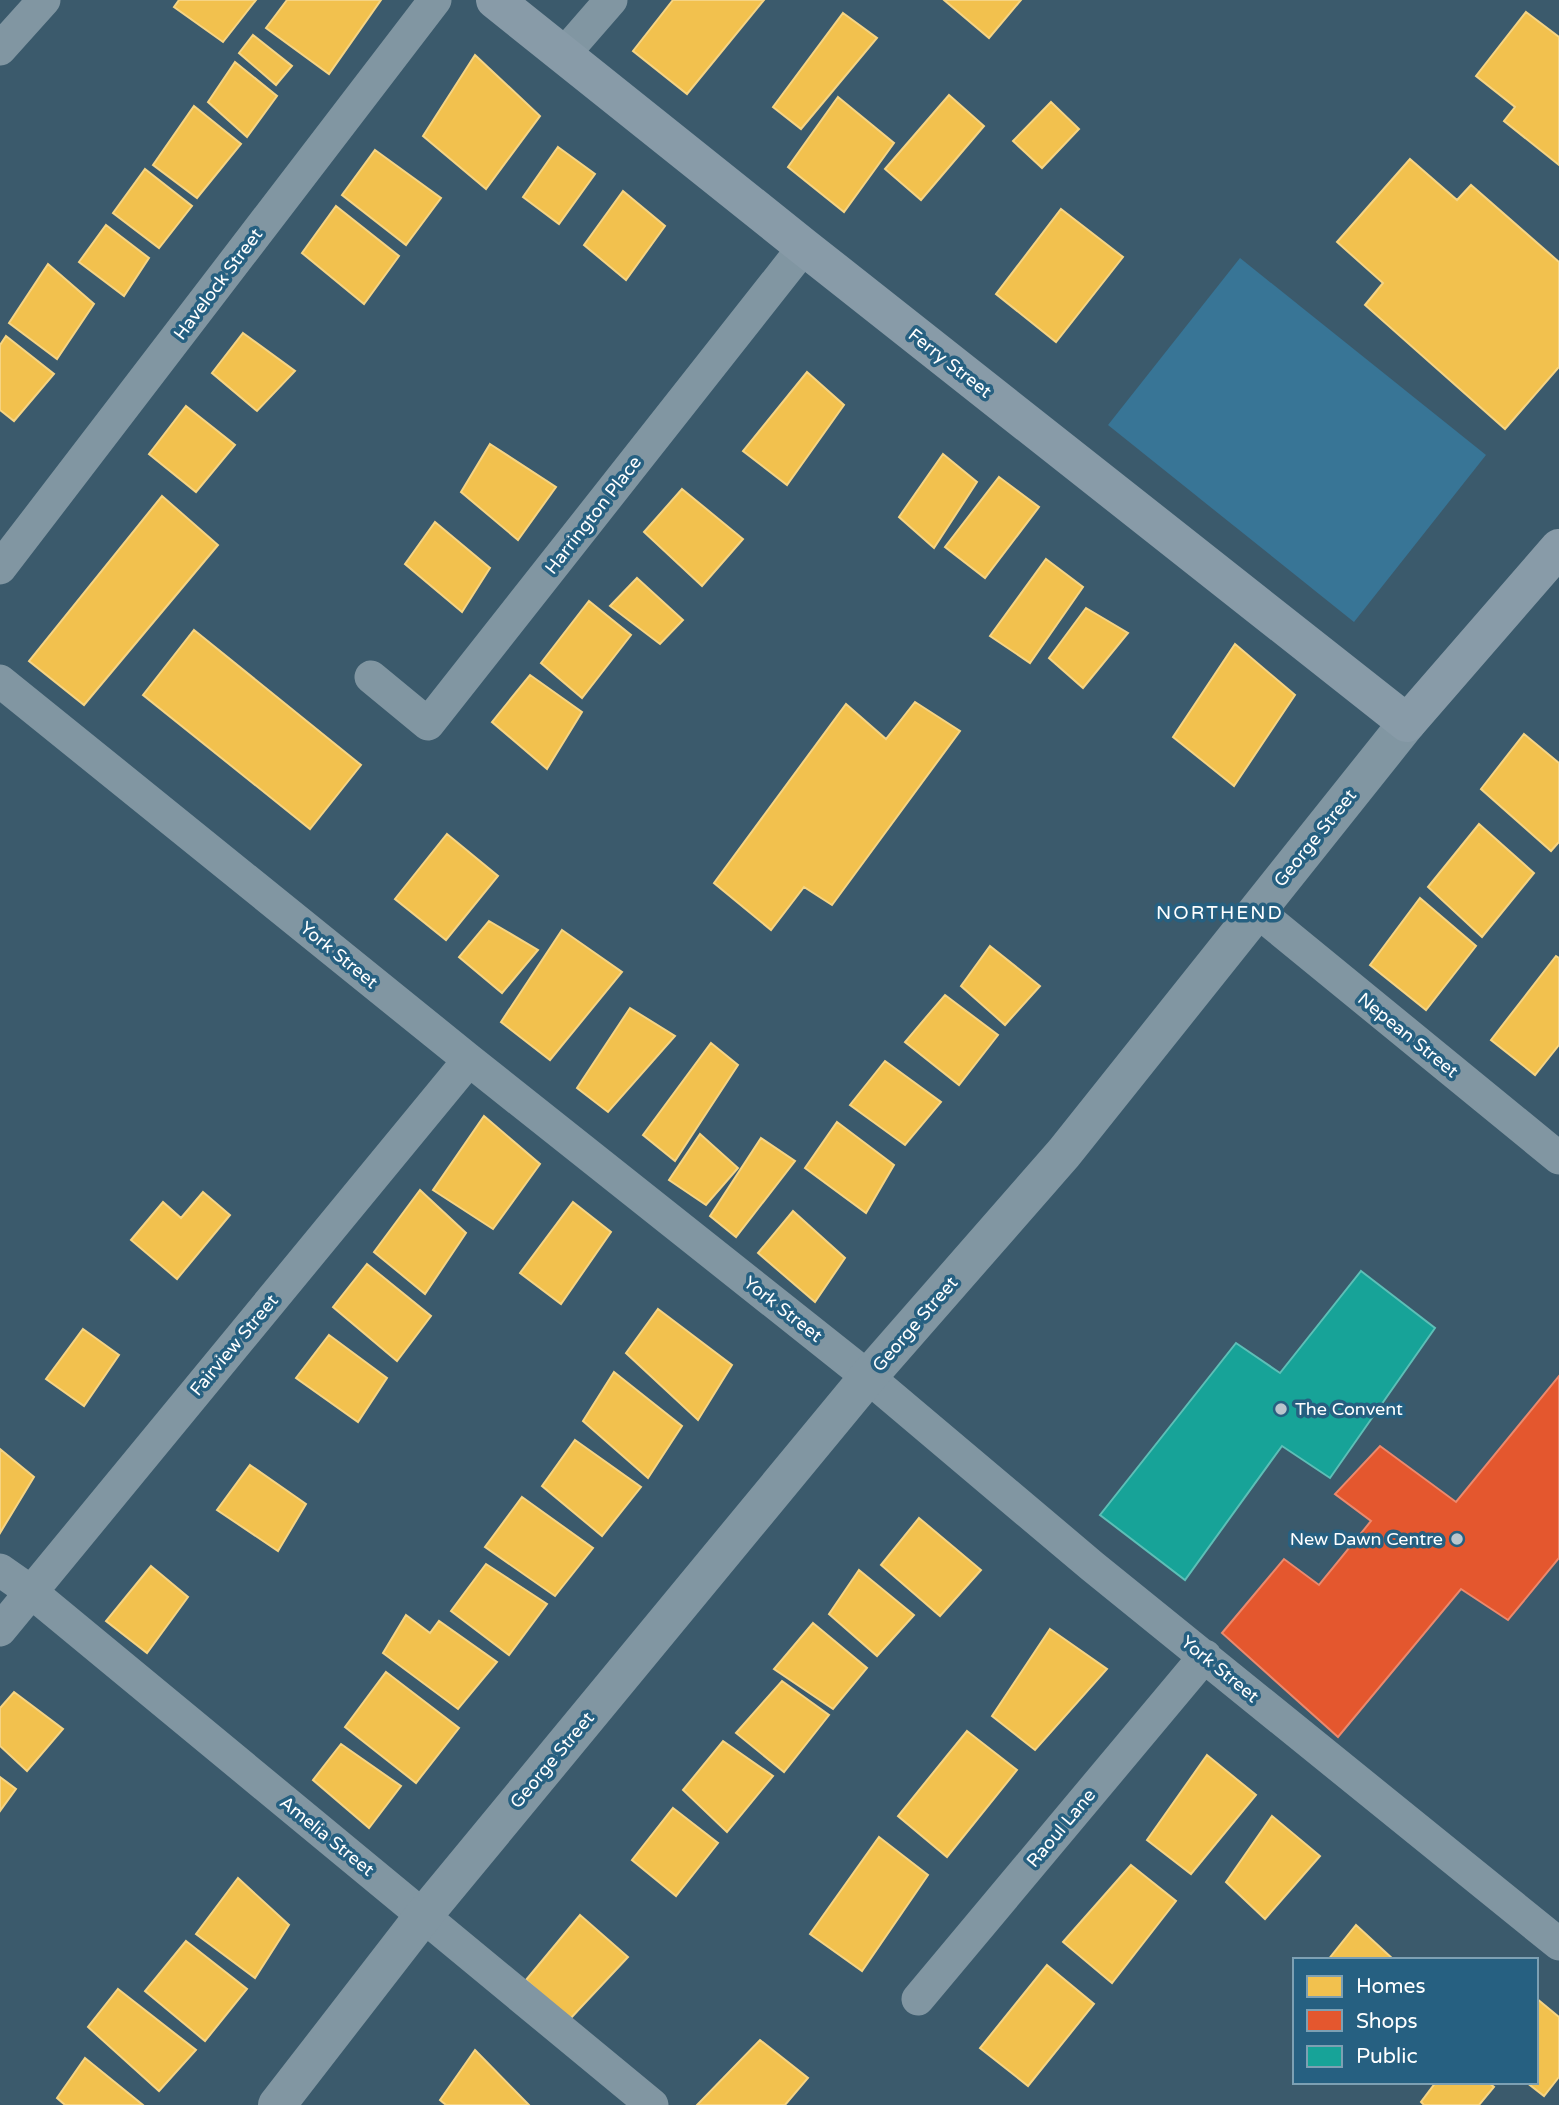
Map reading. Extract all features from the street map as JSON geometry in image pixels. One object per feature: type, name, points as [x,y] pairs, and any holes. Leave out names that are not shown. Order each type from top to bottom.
[{"type":"main road","name":"Ferry Street","points":[[495,0],[1407,723]]},
{"type":"main road","name":"George Street","points":[[1407,723],[1559,548]]},
{"type":"street","points":[[0,49],[44,0]]},
{"type":"street","name":"Havelock Street","points":[[0,568],[435,0]]},
{"type":"street","points":[[564,54],[611,0]]},
{"type":"street","name":"Harrington Place","points":[[371,677],[428,724],[804,247]]},
{"type":"street","name":"York Street","points":[[0,681],[469,1060],[868,1377],[1092,1566],[1559,1944]]},
{"type":"street","name":"George Street","points":[[277,2105],[425,1915],[868,1377],[1064,1153],[1407,723]]},
{"type":"street","name":"Nepean Street","points":[[1257,911],[1559,1158]]},
{"type":"street","name":"Fairview Street","points":[[0,1630],[469,1060]]},
{"type":"street","name":"Amelia Street","points":[[0,1570],[30,1591],[425,1915],[652,2105]]},
{"type":"street","name":"Raoul Lane","points":[[918,1999],[1205,1656]]},
{"type":"shaded area","points":[[1240,258],[1486,455],[1354,622],[1108,425]]},
{"type":"building: Homes","points":[[179,0],[256,0],[223,42],[174,7]]},
{"type":"building: Homes","points":[[287,0],[381,0],[329,74],[266,28]]},
{"type":"building: Homes","points":[[673,0],[764,0],[687,94],[633,51]]},
{"type":"building: Homes","points":[[944,0],[1021,0],[989,38]]},
{"type":"building: Homes","points":[[1526,12],[1559,37],[1559,165],[1504,121],[1515,107],[1476,76]]},
{"type":"building: Homes","points":[[843,13],[877,38],[801,129],[773,107]]},
{"type":"building: Homes","points":[[253,35],[292,66],[276,85],[239,53]]},
{"type":"building: Homes","points":[[475,55],[540,116],[486,189],[423,136]]},
{"type":"building: Homes","points":[[235,62],[277,96],[247,137],[208,102]]},
{"type":"building: Homes","points":[[949,95],[984,126],[921,200],[885,169]]},
{"type":"building: Homes","points":[[838,97],[894,143],[844,212],[788,167]]},
{"type":"building: Homes","points":[[1051,102],[1079,129],[1042,168],[1013,141]]},
{"type":"building: Homes","points":[[194,106],[241,144],[197,198],[153,165]]},
{"type":"building: Homes","points":[[558,147],[595,174],[559,224],[523,197]]},
{"type":"building: Homes","points":[[375,150],[441,198],[406,245],[342,195]]},
{"type":"building: Homes","points":[[1410,159],[1457,200],[1471,185],[1559,262],[1559,367],[1505,429],[1365,305],[1383,283],[1337,242]]},
{"type":"building: Homes","points":[[145,169],[192,206],[159,248],[113,213]]},
{"type":"building: Homes","points":[[623,191],[665,226],[626,280],[584,245]]},
{"type":"building: Homes","points":[[336,206],[399,256],[364,304],[302,253]]},
{"type":"building: Homes","points":[[1061,209],[1123,257],[1056,342],[996,294]]},
{"type":"building: Homes","points":[[106,225],[149,258],[124,296],[79,262]]},
{"type":"building: Homes","points":[[48,264],[94,304],[57,359],[9,323]]},
{"type":"building: Homes","points":[[243,333],[295,371],[257,411],[212,373]]},
{"type":"building: Homes","points":[[6,336],[54,374],[14,421],[0,410],[0,345]]},
{"type":"building: Homes","points":[[807,372],[844,405],[787,485],[743,451]]},
{"type":"building: Homes","points":[[186,406],[235,445],[196,492],[149,454]]},
{"type":"building: Homes","points":[[490,444],[556,487],[518,540],[461,492]]},
{"type":"building: Homes","points":[[943,454],[977,482],[934,548],[899,517]]},
{"type":"building: Homes","points":[[999,477],[1039,507],[985,578],[945,547]]},
{"type":"building: Homes","points":[[682,489],[743,539],[702,586],[644,532]]},
{"type":"building: Homes","points":[[162,496],[218,545],[84,705],[29,661]]},
{"type":"building: Homes","points":[[435,522],[490,568],[462,612],[405,564]]},
{"type":"building: Homes","points":[[1046,559],[1083,587],[1030,663],[990,636]]},
{"type":"building: Homes","points":[[637,578],[683,620],[660,644],[610,606]]},
{"type":"building: Homes","points":[[589,601],[631,635],[582,698],[541,663]]},
{"type":"building: Homes","points":[[1086,608],[1128,633],[1083,688],[1049,658]]},
{"type":"building: Homes","points":[[194,630],[361,765],[310,829],[143,695]]},
{"type":"building: Homes","points":[[1235,644],[1295,695],[1234,786],[1173,737]]},
{"type":"building: Homes","points":[[530,675],[582,712],[547,769],[492,722]]},
{"type":"building: Homes","points":[[915,702],[960,731],[832,905],[804,887],[771,930],[714,883],[846,704],[886,739]]},
{"type":"building: Homes","points":[[1524,734],[1559,763],[1559,842],[1551,851],[1481,789]]},
{"type":"building: Homes","points":[[1479,824],[1534,873],[1482,937],[1428,887]]},
{"type":"building: Homes","points":[[447,834],[498,876],[446,940],[395,899]]},
{"type":"building: Homes","points":[[1420,898],[1476,946],[1426,1010],[1370,965]]},
{"type":"building: Homes","points":[[489,921],[538,950],[502,993],[459,957]]},
{"type":"building: Homes","points":[[562,930],[622,972],[550,1060],[501,1022]]},
{"type":"building: Homes","points":[[990,946],[1040,986],[1005,1025],[961,986]]},
{"type":"building: Homes","points":[[1556,956],[1559,958],[1559,1045],[1535,1075],[1491,1040]]},
{"type":"building: Homes","points":[[945,995],[998,1035],[959,1085],[905,1042]]},
{"type":"building: Homes","points":[[630,1008],[675,1036],[608,1112],[577,1088]]},
{"type":"building: Homes","points":[[711,1043],[738,1065],[675,1161],[643,1135]]},
{"type":"building: Homes","points":[[885,1061],[941,1102],[905,1145],[850,1105]]},
{"type":"building: Homes","points":[[484,1116],[540,1164],[493,1229],[433,1190]]},
{"type":"building: Homes","points":[[837,1122],[894,1165],[866,1213],[805,1168]]},
{"type":"building: Homes","points":[[700,1134],[738,1168],[706,1205],[669,1180]]},
{"type":"building: Homes","points":[[761,1138],[795,1161],[736,1237],[710,1216]]},
{"type":"building: Homes","points":[[420,1190],[466,1233],[425,1294],[374,1252]]},
{"type":"building: Homes","points":[[203,1192],[230,1215],[177,1279],[131,1240],[163,1202],[181,1218]]},
{"type":"building: Homes","points":[[573,1202],[611,1232],[561,1304],[520,1273]]},
{"type":"building: Homes","points":[[793,1211],[845,1258],[815,1302],[758,1253]]},
{"type":"building: Homes","points":[[367,1264],[431,1316],[397,1361],[333,1307]]},
{"type":"building: Homes","points":[[658,1309],[732,1365],[698,1420],[626,1353]]},
{"type":"building: Homes","points":[[83,1329],[119,1355],[84,1406],[46,1379]]},
{"type":"building: Homes","points":[[329,1335],[387,1378],[358,1422],[296,1378]]},
{"type":"building: Homes","points":[[614,1372],[682,1426],[648,1478],[583,1421]]},
{"type":"building: Homes","points":[[575,1440],[641,1487],[602,1536],[542,1486]]},
{"type":"building: Homes","points":[[0,1449],[34,1477],[0,1533]]},
{"type":"building: Homes","points":[[250,1465],[306,1504],[278,1551],[217,1510]]},
{"type":"building: Homes","points":[[522,1497],[593,1548],[555,1596],[485,1547]]},
{"type":"building: Homes","points":[[919,1518],[981,1570],[940,1616],[881,1565]]},
{"type":"building: Homes","points":[[486,1564],[547,1604],[509,1655],[451,1611]]},
{"type":"building: Homes","points":[[151,1566],[188,1597],[147,1653],[106,1621]]},
{"type":"building: Homes","points":[[859,1570],[914,1615],[877,1656],[829,1614]]},
{"type":"building: Homes","points":[[406,1615],[430,1633],[439,1621],[497,1662],[458,1709],[383,1653]]},
{"type":"building: Homes","points":[[813,1623],[867,1668],[833,1709],[774,1669]]},
{"type":"building: Homes","points":[[1050,1629],[1107,1669],[1035,1750],[992,1716]]},
{"type":"building: Homes","points":[[386,1672],[459,1728],[416,1783],[345,1727]]},
{"type":"building: Homes","points":[[782,1681],[829,1715],[784,1772],[736,1733]]},
{"type":"building: Homes","points":[[14,1692],[63,1729],[27,1771],[0,1746],[0,1708]]},
{"type":"building: Homes","points":[[967,1731],[1017,1770],[947,1857],[898,1816]]},
{"type":"building: Homes","points":[[723,1741],[773,1776],[727,1832],[683,1790]]},
{"type":"building: Homes","points":[[341,1744],[401,1786],[369,1828],[313,1780]]},
{"type":"building: Homes","points":[[1207,1755],[1256,1795],[1191,1874],[1147,1840]]},
{"type":"building: Homes","points":[[0,1777],[16,1789],[0,1811]]},
{"type":"building: Homes","points":[[673,1808],[718,1843],[676,1896],[632,1860]]},
{"type":"building: Homes","points":[[1272,1816],[1320,1856],[1265,1919],[1226,1882]]},
{"type":"building: Homes","points":[[879,1837],[928,1875],[862,1971],[810,1934]]},
{"type":"building: Homes","points":[[1131,1865],[1176,1901],[1112,1983],[1063,1942]]},
{"type":"building: Homes","points":[[238,1878],[289,1925],[255,1978],[196,1934]]},
{"type":"building: Homes","points":[[580,1915],[628,1957],[569,2020],[526,1980]]},
{"type":"building: Homes","points":[[1356,1925],[1392,1958],[1330,1958]]},
{"type":"building: Homes","points":[[186,1941],[247,1989],[205,2041],[145,1991]]},
{"type":"building: Homes","points":[[1047,1965],[1094,2004],[1028,2086],[980,2048]]},
{"type":"building: Homes","points":[[118,1989],[196,2050],[159,2091],[88,2027]]},
{"type":"building: Homes","points":[[1538,2000],[1559,2017],[1559,2077],[1544,2096],[1529,2084],[1538,2084]]},
{"type":"building: Homes","points":[[760,2040],[808,2078],[785,2105],[697,2105]]},
{"type":"building: Homes","points":[[475,2050],[529,2105],[446,2105],[440,2100]]},
{"type":"building: Homes","points":[[85,2058],[143,2105],[65,2105],[57,2098]]},
{"type":"building: Homes","points":[[1434,2084],[1490,2084],[1494,2087],[1479,2105],[1424,2105],[1421,2102]]},
{"type":"building: Shops","name":"New Dawn Centre","points":[[1559,1376],[1559,1558],[1508,1620],[1461,1589],[1338,1737],[1222,1633],[1284,1559],[1319,1585],[1371,1521],[1335,1494],[1380,1446],[1456,1502]]},
{"type":"building: Public","name":"The Convent","points":[[1361,1271],[1435,1328],[1330,1478],[1282,1446],[1185,1580],[1100,1515],[1236,1343],[1280,1373]]},
{"type":"place","name":"The Convent","points":[[1281,1409]]},
{"type":"place","name":"New Dawn Centre","points":[[1457,1539]]},
{"type":"district","name":"NORTHEND","points":[[1220,912]]}]
